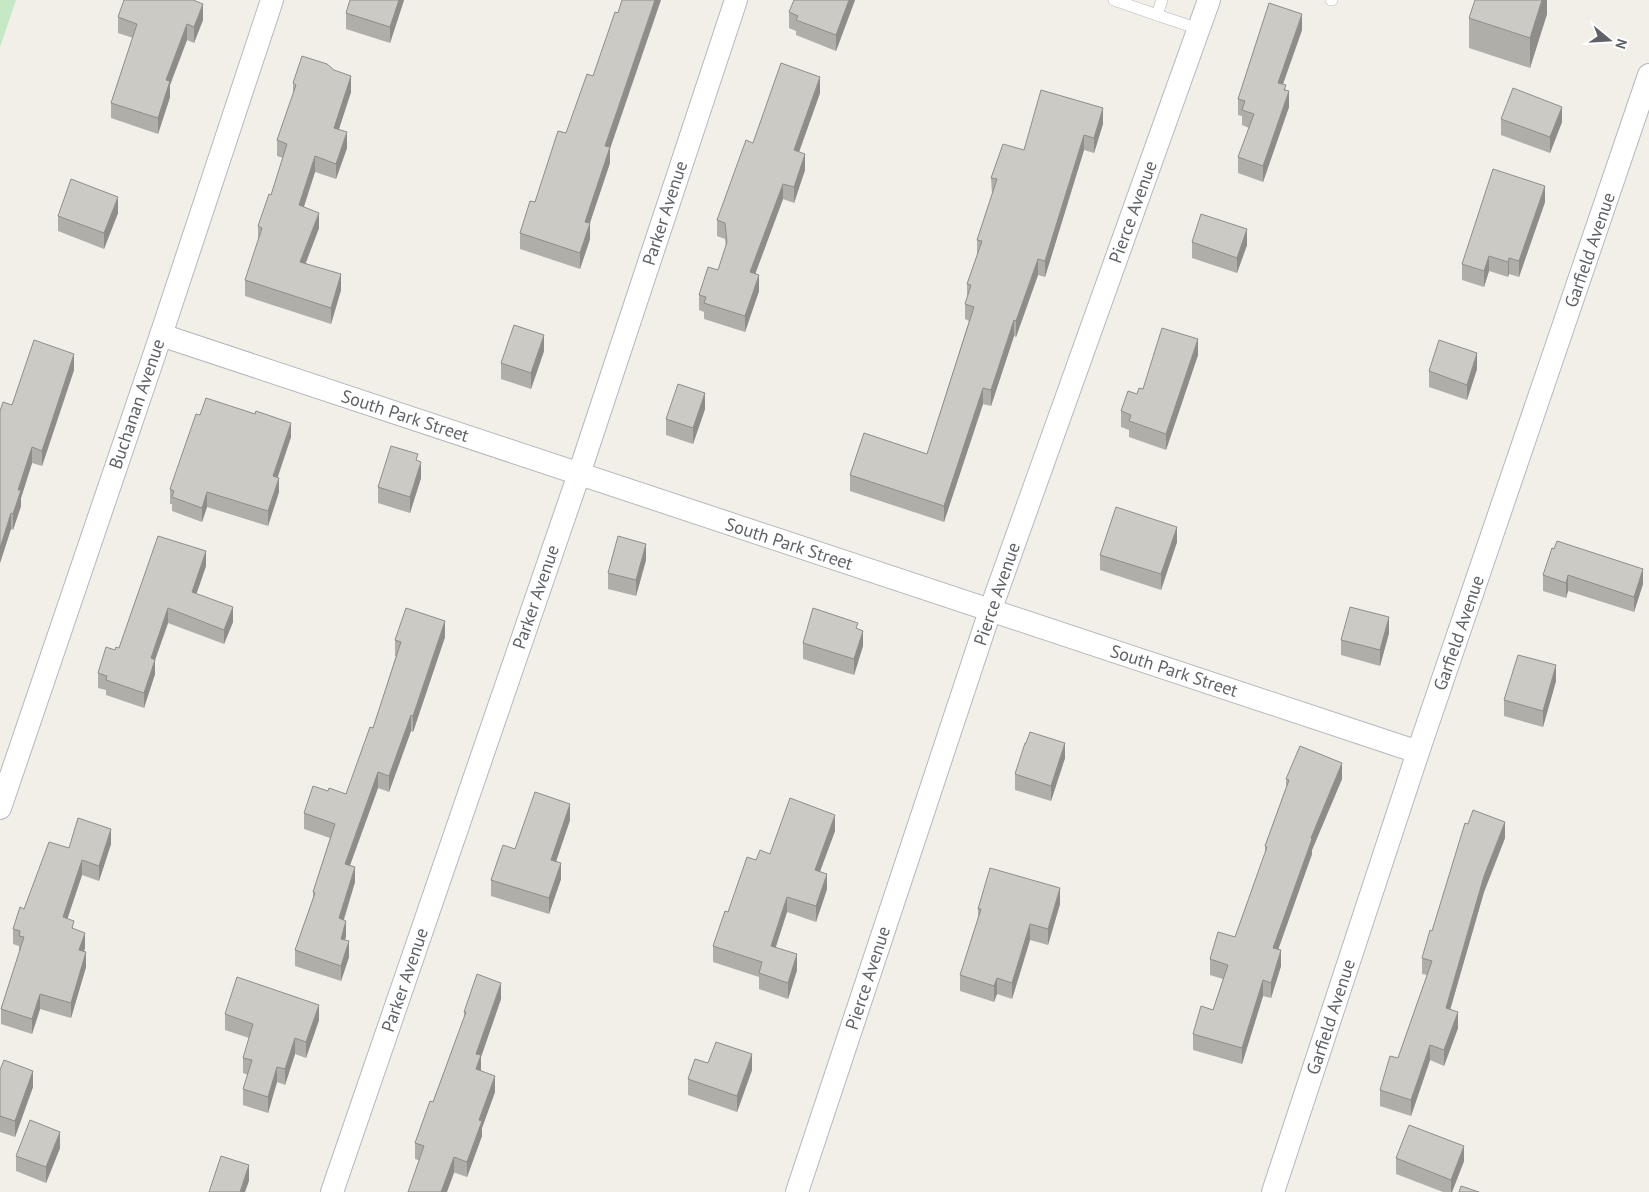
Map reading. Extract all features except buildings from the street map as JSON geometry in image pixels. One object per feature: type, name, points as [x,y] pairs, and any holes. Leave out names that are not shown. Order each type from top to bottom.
[{"type":"street","name":"Buchanan Avenue","points":[[0,808],[161,335],[272,0]]},
{"type":"street","name":"Parker Avenue","points":[[332,1192],[579,474],[736,0]]},
{"type":"street","name":"Pierce Avenue","points":[[797,1192],[990,611],[1209,0]]},
{"type":"street","name":"Garfield Avenue","points":[[1272,1192],[1418,752],[1649,75]]},
{"type":"street","name":"South Park Street","points":[[161,335],[1418,752]]},
{"type":"lane","points":[[1114,0],[1199,29]]},
{"type":"lane","points":[[1157,15],[1162,0]]},
{"type":"green space","points":[[0,0],[16,0],[0,47]]}]
